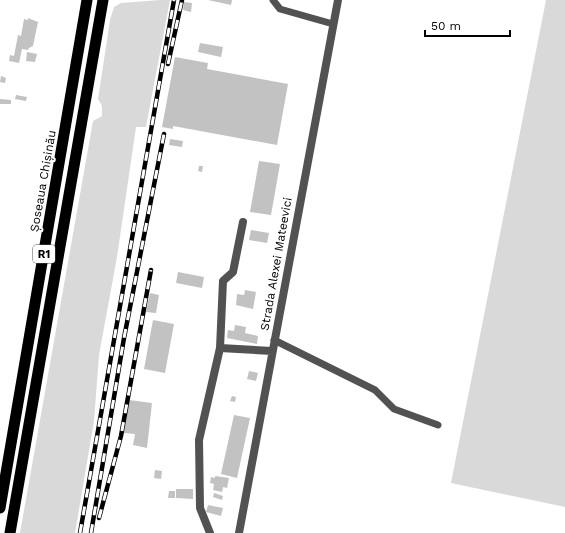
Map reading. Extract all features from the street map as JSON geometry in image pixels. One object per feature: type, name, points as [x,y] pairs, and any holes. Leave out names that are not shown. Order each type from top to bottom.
[{"type":"highway","name":"Șoseaua Chișinău","points":[[0,508],[87,0]]},
{"type":"highway","points":[[10,533],[103,0]]},
{"type":"street","name":"Strada Alexei Mateevici","points":[[239,533],[338,0]]},
{"type":"street","points":[[210,533],[200,508],[199,440],[220,348],[223,281],[233,272],[243,222]]},
{"type":"street","points":[[220,348],[272,351]]},
{"type":"lane","points":[[273,0],[280,8],[333,24]]},
{"type":"lane","points":[[274,340],[375,390],[394,409],[438,425]]},
{"type":"shaded area","points":[[170,0],[146,127],[136,127],[117,257],[99,355],[94,421],[75,533],[20,533],[93,121],[102,116],[102,106],[98,99],[110,20],[114,7],[121,3]]},
{"type":"shaded area","points":[[546,0],[565,0],[565,507],[451,483]]},
{"type":"building","points":[[208,0],[232,0],[231,5]]},
{"type":"building","points":[[184,2],[192,3],[191,12],[183,10]]},
{"type":"building","points":[[28,18],[38,22],[33,46],[28,50],[22,49],[19,63],[9,61],[10,55],[14,56],[18,35],[21,36],[24,19],[28,20]]},
{"type":"building","points":[[200,43],[223,47],[221,57],[198,52]]},
{"type":"building","points":[[27,52],[37,54],[35,62],[26,61]]},
{"type":"building","points":[[175,57],[208,63],[207,69],[288,84],[277,145],[173,126],[173,129],[162,127]]},
{"type":"building","points":[[1,76],[6,78],[5,83],[0,82]]},
{"type":"building","points":[[16,95],[27,97],[26,101],[15,99]]},
{"type":"building","points":[[0,99],[11,100],[11,104],[0,104]]},
{"type":"building","points":[[170,139],[183,141],[182,147],[169,145]]},
{"type":"building","points":[[259,161],[280,164],[271,215],[250,212]]},
{"type":"building","points":[[199,166],[203,166],[202,172],[198,171]]},
{"type":"building","points":[[251,230],[269,233],[267,243],[249,240]]},
{"type":"building","points":[[178,272],[204,277],[202,288],[176,283]]},
{"type":"building","points":[[245,290],[256,292],[253,309],[236,305],[237,294],[244,295]]},
{"type":"building","points":[[150,293],[159,295],[156,313],[146,312]]},
{"type":"building","points":[[153,320],[174,324],[165,373],[144,369]]},
{"type":"building","points":[[235,325],[246,327],[245,333],[258,336],[257,344],[227,338],[228,330],[234,331]]},
{"type":"building","points":[[249,371],[258,373],[256,381],[247,379]]},
{"type":"building","points":[[232,396],[236,397],[235,402],[230,401]]},
{"type":"building","points":[[129,400],[152,403],[147,448],[133,445],[135,434],[124,433]]},
{"type":"building","points":[[234,415],[250,418],[237,478],[221,474]]},
{"type":"building","points":[[155,470],[162,471],[161,479],[154,478]]},
{"type":"building","points":[[215,476],[229,478],[227,488],[223,487],[222,492],[213,490],[214,484],[210,483],[211,477],[215,478]]},
{"type":"building","points":[[176,489],[193,489],[193,499],[176,498]]},
{"type":"building","points":[[169,491],[175,491],[175,498],[168,498]]},
{"type":"building","points":[[214,493],[223,496],[222,500],[213,497]]},
{"type":"building","points":[[208,505],[223,508],[221,516],[206,512]]},
{"type":"railway","points":[[80,533],[174,0]]},
{"type":"railway","points":[[168,64],[182,0]]},
{"type":"railway","points":[[91,533],[124,338],[164,134]]},
{"type":"railway","points":[[99,518],[121,436],[151,270]]}]
